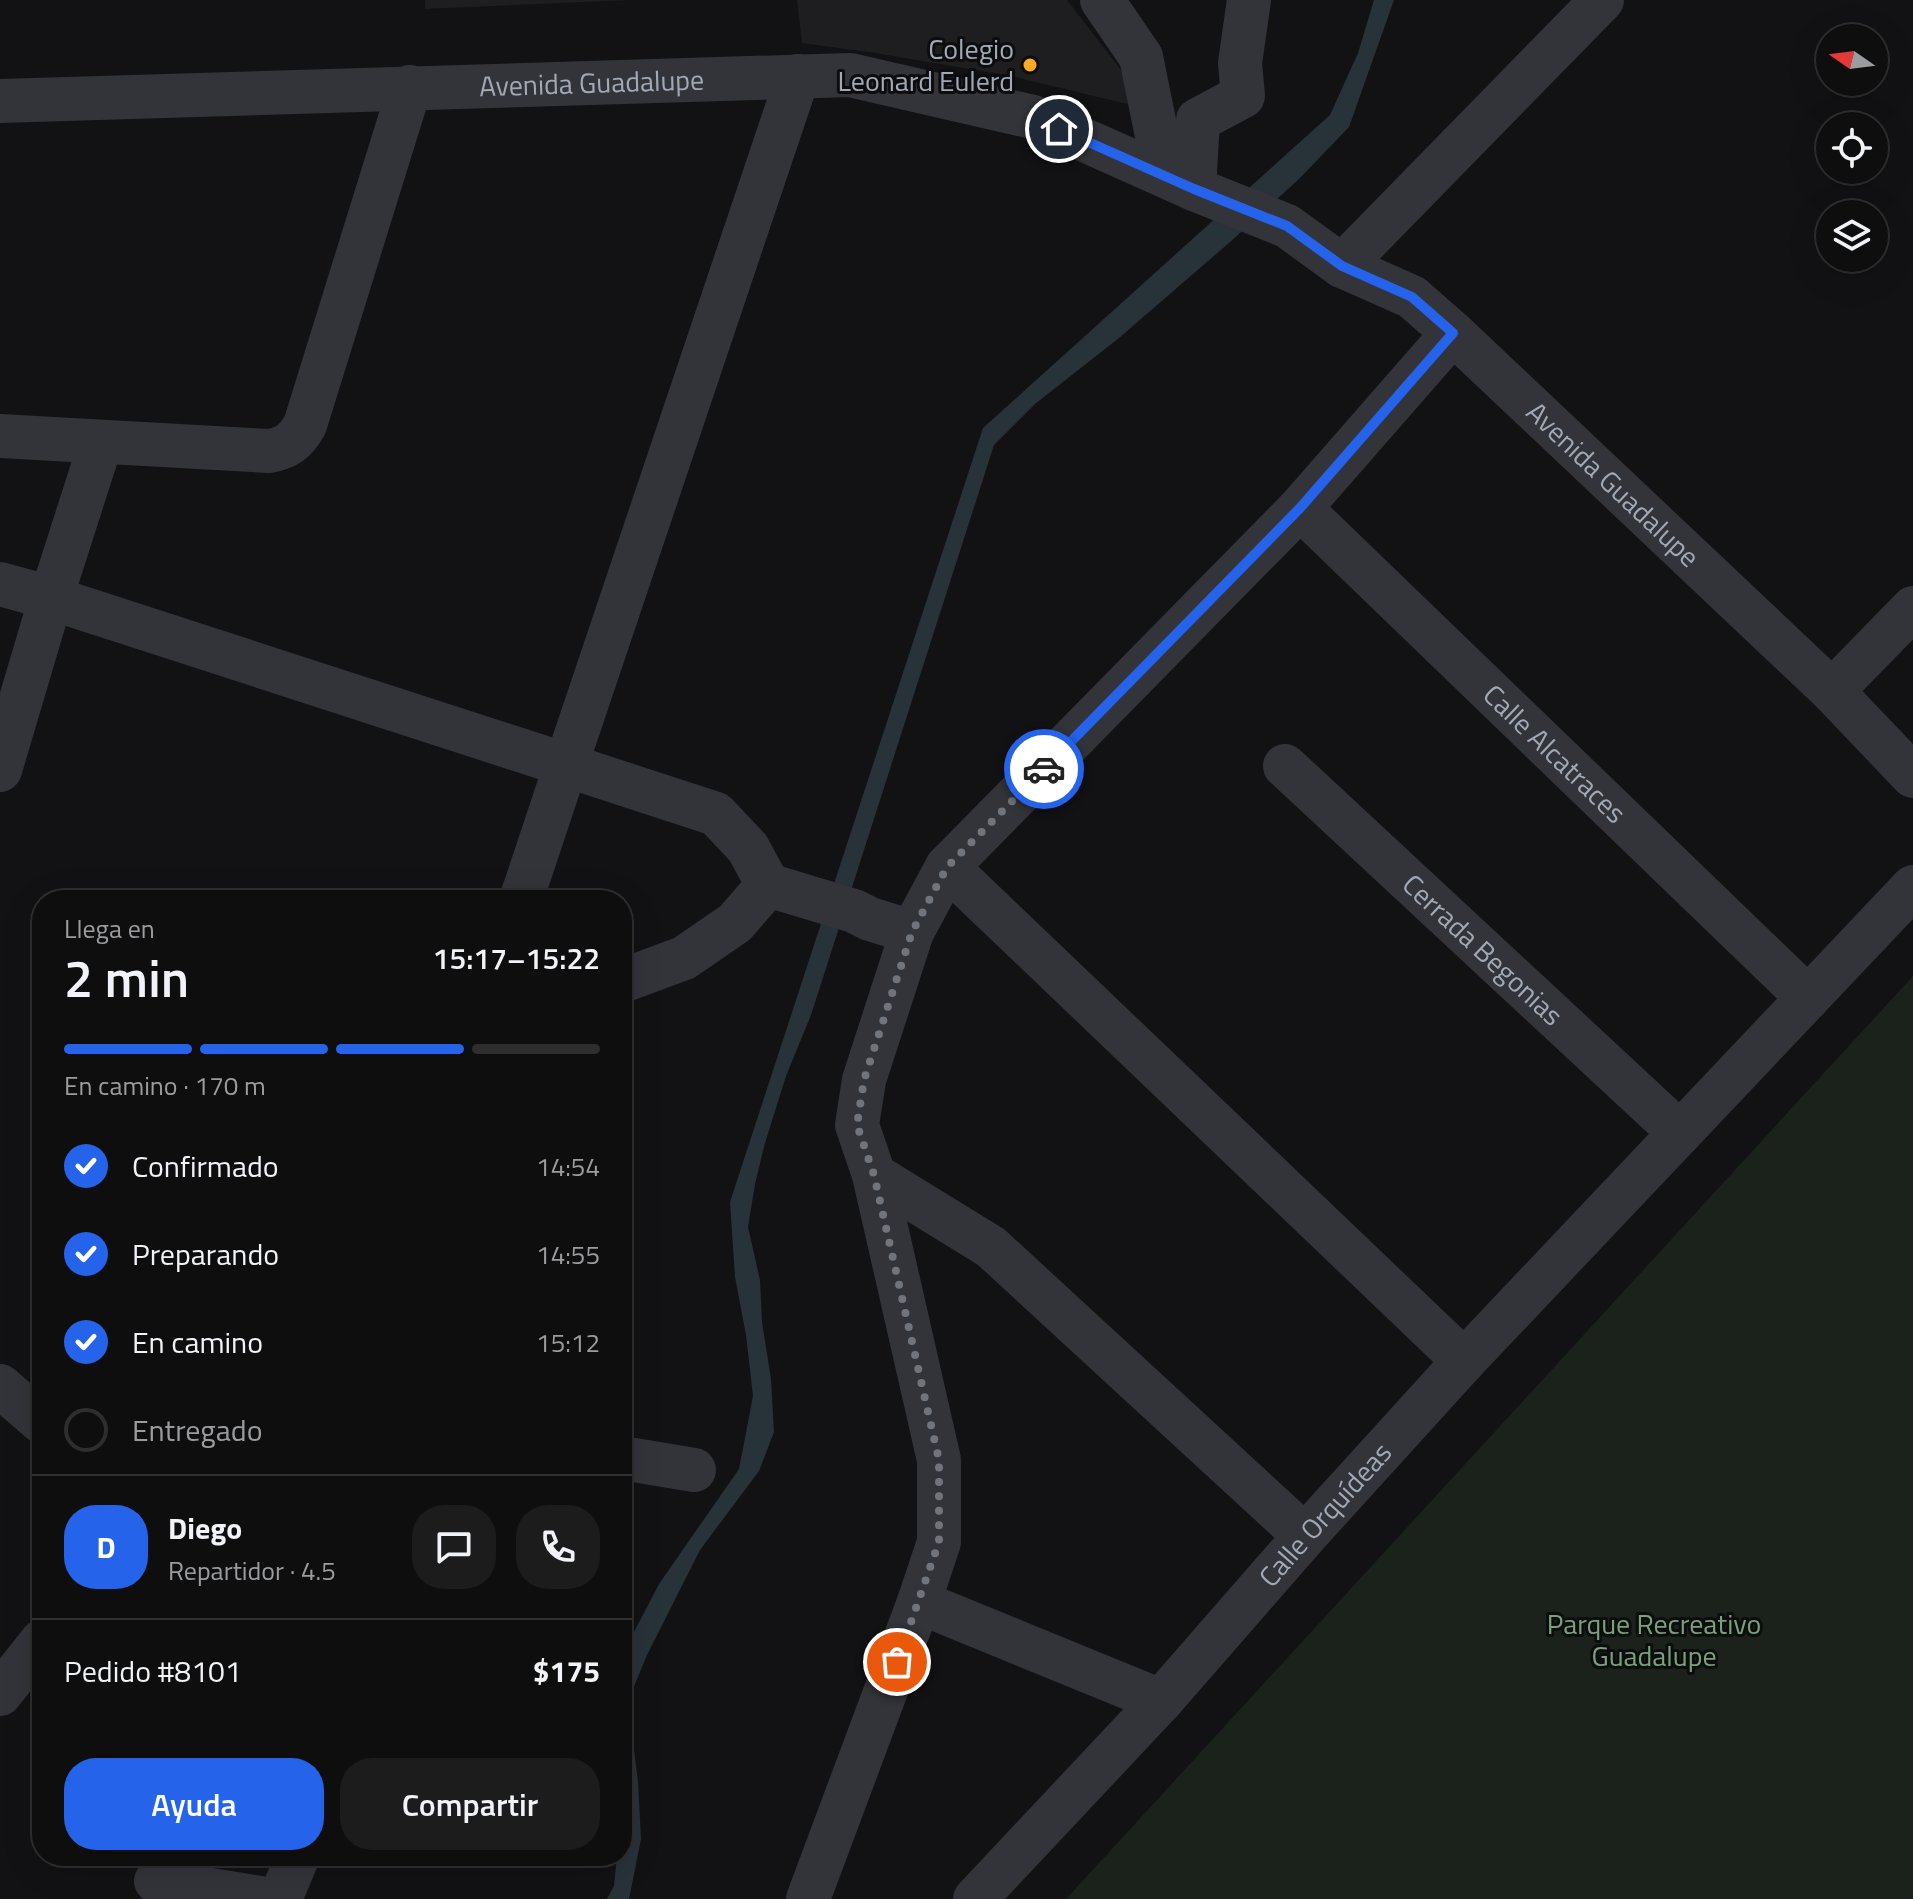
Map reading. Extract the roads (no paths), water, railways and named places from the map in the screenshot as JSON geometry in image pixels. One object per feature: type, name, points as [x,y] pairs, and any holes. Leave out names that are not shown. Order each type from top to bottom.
[{"type":"street","points":[[1102,0],[1141,57],[1180,182]]},
{"type":"street","points":[[1180,182],[1198,120],[1243,96],[1240,63],[1249,0]]},
{"type":"street","points":[[1342,266],[1602,0]]},
{"type":"street","name":"Avenida Guadalupe","points":[[0,101],[850,75],[1033,117],[1287,226],[1342,266],[1412,297],[1832,691],[1913,776]]},
{"type":"street","points":[[524,890],[798,76]]},
{"type":"street","points":[[0,436],[269,451],[284,448],[297,439],[305,425],[410,87]]},
{"type":"street","points":[[808,1899],[939,1542],[939,1460],[874,1175],[857,1125],[864,1080],[912,932],[947,867],[1300,508],[1453,333]]},
{"type":"street","points":[[0,770],[101,442]]},
{"type":"street","name":"Calle Alcatraces","points":[[1300,508],[1808,998]]},
{"type":"street","points":[[0,584],[716,814],[786,891],[912,932]]},
{"type":"street","points":[[1832,691],[1913,608]]},
{"type":"street","name":"Cerrada Begonias","points":[[1285,766],[1680,1133]]},
{"type":"street","points":[[947,867],[1464,1361]]},
{"type":"street","name":"Calle Orquídeas","points":[[975,1899],[1161,1701],[1464,1361],[1913,887]]},
{"type":"street","points":[[632,977],[684,958],[786,891]]},
{"type":"street","points":[[874,1175],[991,1247],[1305,1536]]},
{"type":"street","points":[[0,1386],[32,1413]]},
{"type":"street","points":[[632,1460],[694,1470]]},
{"type":"street","points":[[919,1602],[1161,1701]]},
{"type":"street","points":[[0,1694],[32,1654]]},
{"type":"street","points":[[280,1899],[294,1866]]},
{"type":"street","points":[[156,1881],[266,1899]]},
{"type":"place","name":"Colegio Leonard Eulerd","points":[[1030,65]]},
{"type":"park label","name":"Parque Recreativo Guadalupe","points":[[1654,1640]]}]
